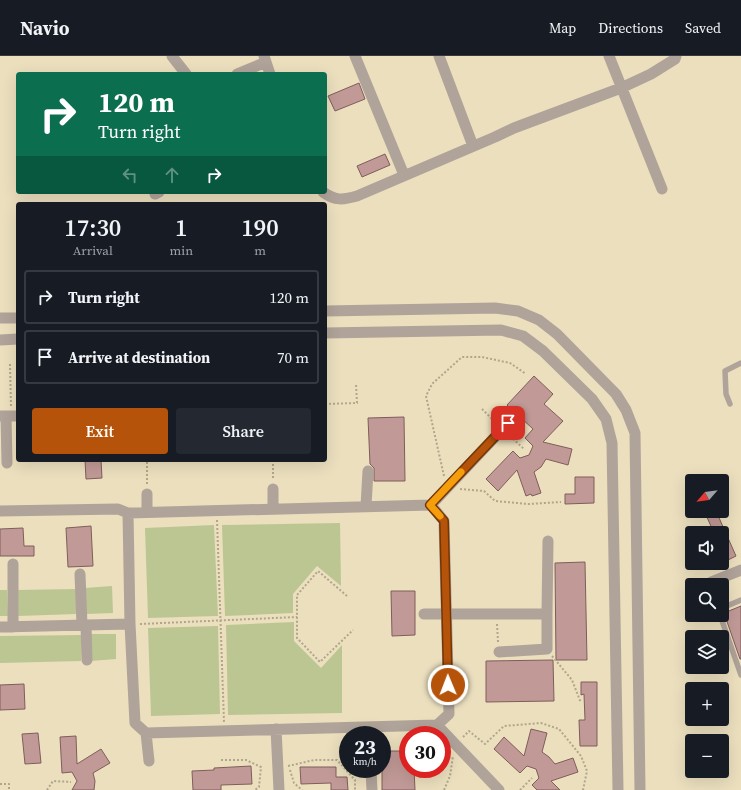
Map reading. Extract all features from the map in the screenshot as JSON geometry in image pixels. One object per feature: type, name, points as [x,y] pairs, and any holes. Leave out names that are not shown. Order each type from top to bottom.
[{"type":"street","points":[[172,56],[184,72]]},
{"type":"street","points":[[355,56],[404,175]]},
{"type":"street","points":[[439,56],[473,146]]},
{"type":"street","points":[[609,56],[662,189]]},
{"type":"street","points":[[326,194],[332,198],[342,200],[514,128],[622,88],[651,74],[675,59],[676,56]]},
{"type":"street","points":[[240,72],[265,59],[269,72]]},
{"type":"street","points":[[327,311],[495,308],[518,311],[539,320],[557,334],[616,394],[626,410],[635,433],[640,790]]},
{"type":"street","points":[[0,318],[16,318]]},
{"type":"street","points":[[327,333],[501,330],[523,336],[543,351],[592,399],[606,419],[612,443],[618,790]]},
{"type":"street","points":[[0,340],[16,340]]},
{"type":"street","points":[[7,463],[9,416]]},
{"type":"street","points":[[0,511],[118,508],[128,513],[430,505],[508,423]]},
{"type":"street","points":[[366,506],[368,471]]},
{"type":"street","points":[[273,489],[273,509]]},
{"type":"street","points":[[147,494],[147,512]]},
{"type":"street","points":[[391,729],[437,725],[449,714],[444,521],[430,505]]},
{"type":"street","points":[[128,513],[130,624],[135,723],[146,733],[149,761]]},
{"type":"street","points":[[499,652],[547,649],[548,541]]},
{"type":"street","points":[[13,564],[13,627]]},
{"type":"street","points":[[725,578],[741,570]]},
{"type":"street","points":[[80,574],[87,660]]},
{"type":"street","points":[[424,614],[547,614]]},
{"type":"street","points":[[0,627],[130,624]]},
{"type":"street","points":[[437,725],[499,790]]},
{"type":"street","points":[[146,733],[276,730],[339,731]]},
{"type":"street","points":[[276,730],[279,790]]},
{"type":"street","points":[[371,778],[372,790]]},
{"type":"lane","points":[[730,404],[726,394],[725,371],[741,363]]},
{"type":"lane","points":[[729,605],[741,600]]},
{"type":"lane","points":[[722,622],[741,675]]},
{"type":"path","points":[[526,374],[510,362],[482,356],[462,357],[432,384],[426,396],[440,452],[446,488],[484,491],[496,501],[528,504],[561,502]]},
{"type":"path","points":[[9,416],[10,364]]},
{"type":"path","points":[[327,404],[357,403],[356,384]]},
{"type":"path","points":[[147,462],[147,494]]},
{"type":"path","points":[[273,462],[273,489]]},
{"type":"path","points":[[217,510],[224,731]]},
{"type":"path","points":[[347,596],[318,571],[296,595],[297,638],[320,662],[353,630]]},
{"type":"path","points":[[497,613],[499,652]]},
{"type":"path","points":[[130,624],[297,617]]},
{"type":"path","points":[[547,649],[572,680],[581,703]]},
{"type":"path","points":[[444,790],[450,776],[455,744],[469,732],[485,744],[504,726],[541,723],[559,729],[581,756],[587,771],[584,790]]},
{"type":"path","points":[[221,760],[246,760],[261,767],[259,787],[256,790]]},
{"type":"path","points":[[278,760],[288,766],[294,783],[302,790]]},
{"type":"path","points":[[288,766],[314,760],[337,760],[355,780],[355,790]]},
{"type":"path","points":[[520,790],[532,778]]},
{"type":"path","points":[[47,790],[53,781],[71,782]]},
{"type":"path","points":[[0,784],[9,784],[9,790]]},
{"type":"green space","points":[[340,523],[341,586],[317,566],[293,594],[293,613],[225,616],[222,525]]},
{"type":"green space","points":[[214,525],[218,616],[148,618],[145,528]]},
{"type":"green space","points":[[112,586],[113,613],[86,614],[85,588]]},
{"type":"green space","points":[[76,589],[76,614],[18,616],[17,590]]},
{"type":"green space","points":[[0,590],[7,590],[8,616],[0,616]]},
{"type":"green space","points":[[294,622],[294,641],[321,668],[342,645],[342,713],[228,715],[226,625]]},
{"type":"green space","points":[[218,626],[220,714],[151,716],[148,628]]},
{"type":"green space","points":[[90,634],[116,634],[116,659],[91,661]]},
{"type":"green space","points":[[81,635],[81,661],[0,663],[0,636]]},
{"type":"building","points":[[359,83],[365,99],[335,111],[328,96]]},
{"type":"building","points":[[385,154],[390,165],[362,177],[357,166]]},
{"type":"building","points":[[534,376],[553,394],[544,404],[563,421],[543,442],[572,449],[568,465],[546,459],[541,467],[534,472],[541,493],[526,496],[517,470],[498,491],[486,479],[513,451],[520,458],[529,455],[533,446],[525,438],[533,429],[507,405]]},
{"type":"building","points":[[404,417],[405,481],[374,481],[374,468],[370,464],[368,418]]},
{"type":"building","points":[[85,462],[101,462],[102,478],[86,479]]},
{"type":"building","points":[[575,477],[594,477],[594,503],[565,504],[565,494],[575,494]]},
{"type":"building","points":[[707,518],[719,518],[723,526],[711,526]]},
{"type":"building","points":[[91,526],[93,566],[68,567],[66,528]]},
{"type":"building","points":[[23,528],[24,546],[34,546],[34,556],[0,556],[0,529]]},
{"type":"building","points":[[729,540],[736,556],[729,560]]},
{"type":"building","points":[[585,562],[587,660],[556,660],[555,563]]},
{"type":"building","points":[[391,591],[415,591],[415,635],[392,636]]},
{"type":"building","points":[[741,606],[741,659],[727,622],[729,622],[729,611]]},
{"type":"building","points":[[553,660],[554,701],[486,702],[486,661]]},
{"type":"building","points":[[581,682],[597,682],[597,746],[580,746],[579,720],[585,720],[584,694],[581,695]]},
{"type":"building","points":[[24,684],[25,709],[0,710],[0,685]]},
{"type":"building","points":[[531,729],[547,733],[542,752],[555,764],[573,758],[578,772],[551,781],[560,790],[537,790],[532,785],[539,778],[536,769],[527,766],[520,773],[494,749],[504,737],[524,756]]},
{"type":"building","points":[[38,733],[41,763],[25,764],[22,734]]},
{"type":"building","points":[[76,736],[77,764],[101,749],[110,763],[93,773],[95,781],[94,790],[72,790],[77,781],[72,772],[62,773],[60,737]]},
{"type":"building","points":[[391,751],[399,751],[399,778],[414,778],[415,790],[382,790],[382,778],[391,778]]},
{"type":"building","points":[[251,766],[252,784],[221,785],[221,790],[193,790],[192,771]]},
{"type":"building","points":[[300,767],[336,767],[336,777],[347,778],[348,790],[331,790],[331,783],[301,784]]},
{"type":"slow traffic","points":[[440,516],[430,505],[461,472]]},
{"type":"route","points":[[448,685],[444,521],[430,505],[508,423]]}]
